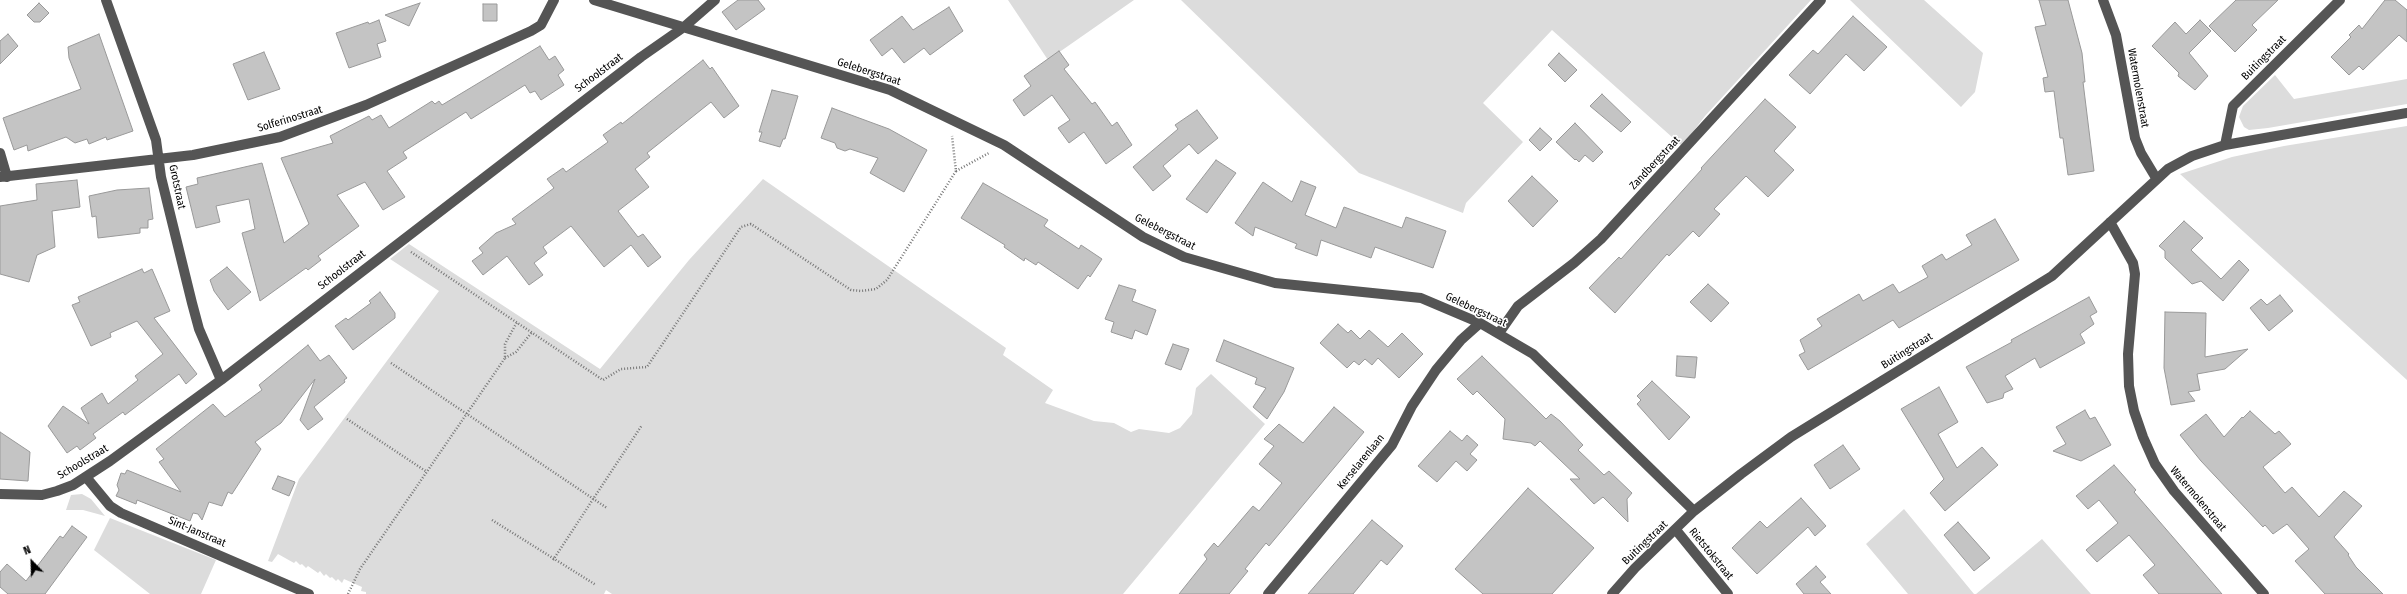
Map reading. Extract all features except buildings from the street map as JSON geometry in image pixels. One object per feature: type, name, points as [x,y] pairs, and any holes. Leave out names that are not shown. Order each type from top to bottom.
[{"type":"street","name":"Grotstraat","points":[[106,0],[156,140],[161,177],[196,316],[221,380]]},
{"type":"street","name":"Solferinostraat","points":[[4,177],[193,155],[280,136],[353,110],[531,31],[540,25],[554,0]]},
{"type":"street","name":"Gelebergstraat","points":[[594,0],[890,90],[1004,145],[1143,237],[1184,257],[1275,283],[1421,298],[1480,323],[1533,354],[1694,511]]},
{"type":"street","name":"Schoolstraat","points":[[0,494],[42,495],[73,485],[86,477],[221,380],[640,57],[684,27],[715,0]]},
{"type":"street","name":"Zandbergstraat","points":[[1499,333],[1518,306],[1574,263],[1601,239],[1821,0]]},
{"type":"street","name":"Watermolenstraat","points":[[2103,0],[2116,35],[2135,138],[2140,153],[2156,178]]},
{"type":"street","name":"Buitingstraat","points":[[2225,145],[2233,106],[2340,0]]},
{"type":"street","name":"Buitingstraat","points":[[1612,594],[1635,568],[1694,511],[1791,437],[2052,276],[2168,168],[2192,156],[2225,145],[2407,113]]},
{"type":"street","points":[[0,152],[4,177]]},
{"type":"street","name":"Watermolenstraat","points":[[2110,222],[2133,263],[2135,274],[2128,354],[2129,386],[2134,412],[2143,437],[2155,464],[2174,491],[2264,594]]},
{"type":"street","name":"Kerselarenlaan","points":[[1268,594],[1392,445],[1412,406],[1436,370],[1461,340],[1480,323]]},
{"type":"street","name":"Sint-Janstraat","points":[[86,477],[110,506],[121,512],[309,594]]},
{"type":"street","name":"Rietstokstraat","points":[[1676,530],[1728,594]]},
{"type":"path","points":[[950,118],[956,171]]},
{"type":"path","points":[[398,243],[603,380],[621,369],[647,366],[741,227],[751,224],[851,290],[861,291],[876,289],[887,280],[956,171],[1004,145]]},
{"type":"path","points":[[505,358],[505,344],[517,322]]},
{"type":"path","points":[[348,594],[360,569],[505,358],[516,352],[532,332]]},
{"type":"path","points":[[391,362],[607,508]]},
{"type":"path","points":[[347,419],[427,472]]},
{"type":"path","points":[[553,560],[595,500],[642,425]]},
{"type":"path","points":[[492,520],[553,560],[596,585]]},
{"type":"shaded area","points":[[1008,0],[1134,0],[1048,60]]},
{"type":"shaded area","points":[[1181,0],[1811,0],[1705,116],[1682,146],[1552,30],[1483,103],[1523,142],[1466,203],[1463,213],[1359,173]]},
{"type":"shaded area","points":[[1850,0],[1924,0],[1983,53],[1975,92],[1961,107]]},
{"type":"shaded area","points":[[2275,75],[2294,99],[2407,79],[2407,104],[2249,130],[2244,127],[2239,117],[2243,106]]},
{"type":"shaded area","points":[[2407,126],[2407,380],[2180,174],[2232,157],[2284,146]]},
{"type":"shaded area","points":[[763,179],[1006,348],[1003,355],[1053,390],[1045,403],[1094,421],[1114,423],[1131,432],[1139,429],[1169,433],[1180,428],[1192,414],[1196,388],[1211,374],[1265,424],[1123,594],[612,594],[606,590],[604,594],[366,594],[366,592],[361,591],[362,587],[344,579],[342,583],[338,579],[336,581],[326,574],[324,576],[320,571],[318,573],[308,566],[306,568],[296,561],[294,563],[278,554],[272,562],[268,561],[299,479],[439,291],[390,259],[409,244],[600,369],[689,260]]},
{"type":"shaded area","points":[[82,494],[91,499],[105,516],[83,510],[66,510],[71,495]]},
{"type":"shaded area","points":[[1904,509],[1974,594],[1908,594],[1866,544]]},
{"type":"shaded area","points":[[110,518],[216,560],[201,594],[150,594],[94,550]]},
{"type":"shaded area","points":[[2042,539],[2091,594],[1976,594]]}]
